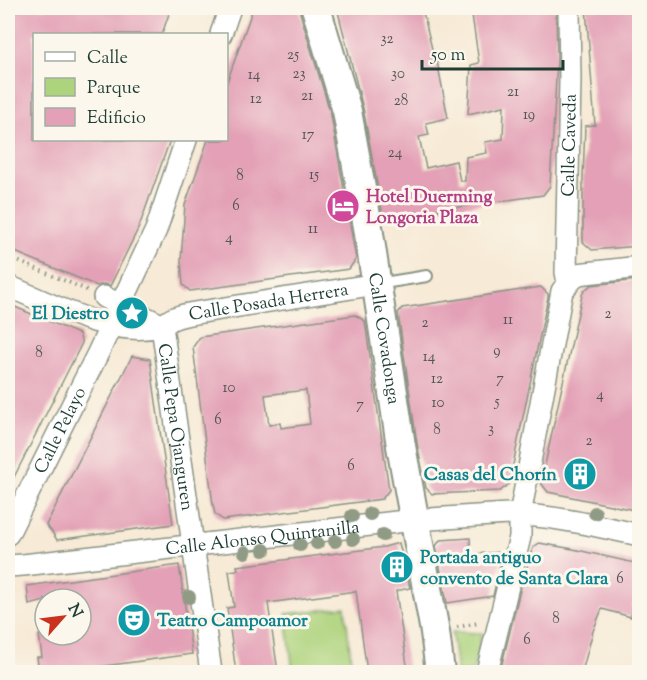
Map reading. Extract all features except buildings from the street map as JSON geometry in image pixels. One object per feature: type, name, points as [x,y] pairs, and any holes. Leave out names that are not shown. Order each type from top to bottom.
[{"type":"street","points":[[221,33],[230,8]]},
{"type":"street","name":"Calle Covadonga","points":[[316,8],[346,104],[368,227],[371,284],[435,632],[440,672]]},
{"type":"street","name":"Calle Caveda","points":[[569,8],[570,80],[566,272],[577,274]]},
{"type":"street","name":"Calle Pelayo","points":[[8,534],[111,326],[112,301],[156,230],[186,141]]},
{"type":"street","points":[[577,274],[639,267]]},
{"type":"street","name":"Calle Caveda","points":[[487,672],[507,609],[520,537],[520,515],[562,291],[577,274]]},
{"type":"street","name":"Calle Posada Herrera","points":[[162,326],[174,318],[195,312],[371,284]]},
{"type":"street","points":[[8,286],[111,326],[134,328],[162,326]]},
{"type":"street","points":[[112,301],[162,326]]},
{"type":"street","name":"Calle Pepa Ojanguren","points":[[162,326],[212,672]]},
{"type":"street","name":"Calle Alonso Quintanilla","points":[[8,566],[414,520],[520,515],[592,525],[639,535]]},
{"type":"lane","points":[[371,284],[427,276]]},
{"type":"path","points":[[8,257],[112,301]]},
{"type":"path","points":[[57,284],[59,279]]},
{"type":"path","points":[[448,629],[485,621],[507,609]]},
{"type":"green space","points":[[345,607],[352,668],[293,672],[286,614]]},
{"type":"green space","points":[[452,632],[482,633],[473,672],[457,672]]},
{"type":"place","name":"Hotel Duerming Longoria Plaza","points":[[343,206]]},
{"type":"place","name":"El Diestro","points":[[132,313]]},
{"type":"place","name":"Casas del Chorín","points":[[580,474]]},
{"type":"place","name":"Portada antiguo convento de Santa Clara","points":[[397,567]]},
{"type":"place","name":"Teatro Campoamor","points":[[134,620]]}]
